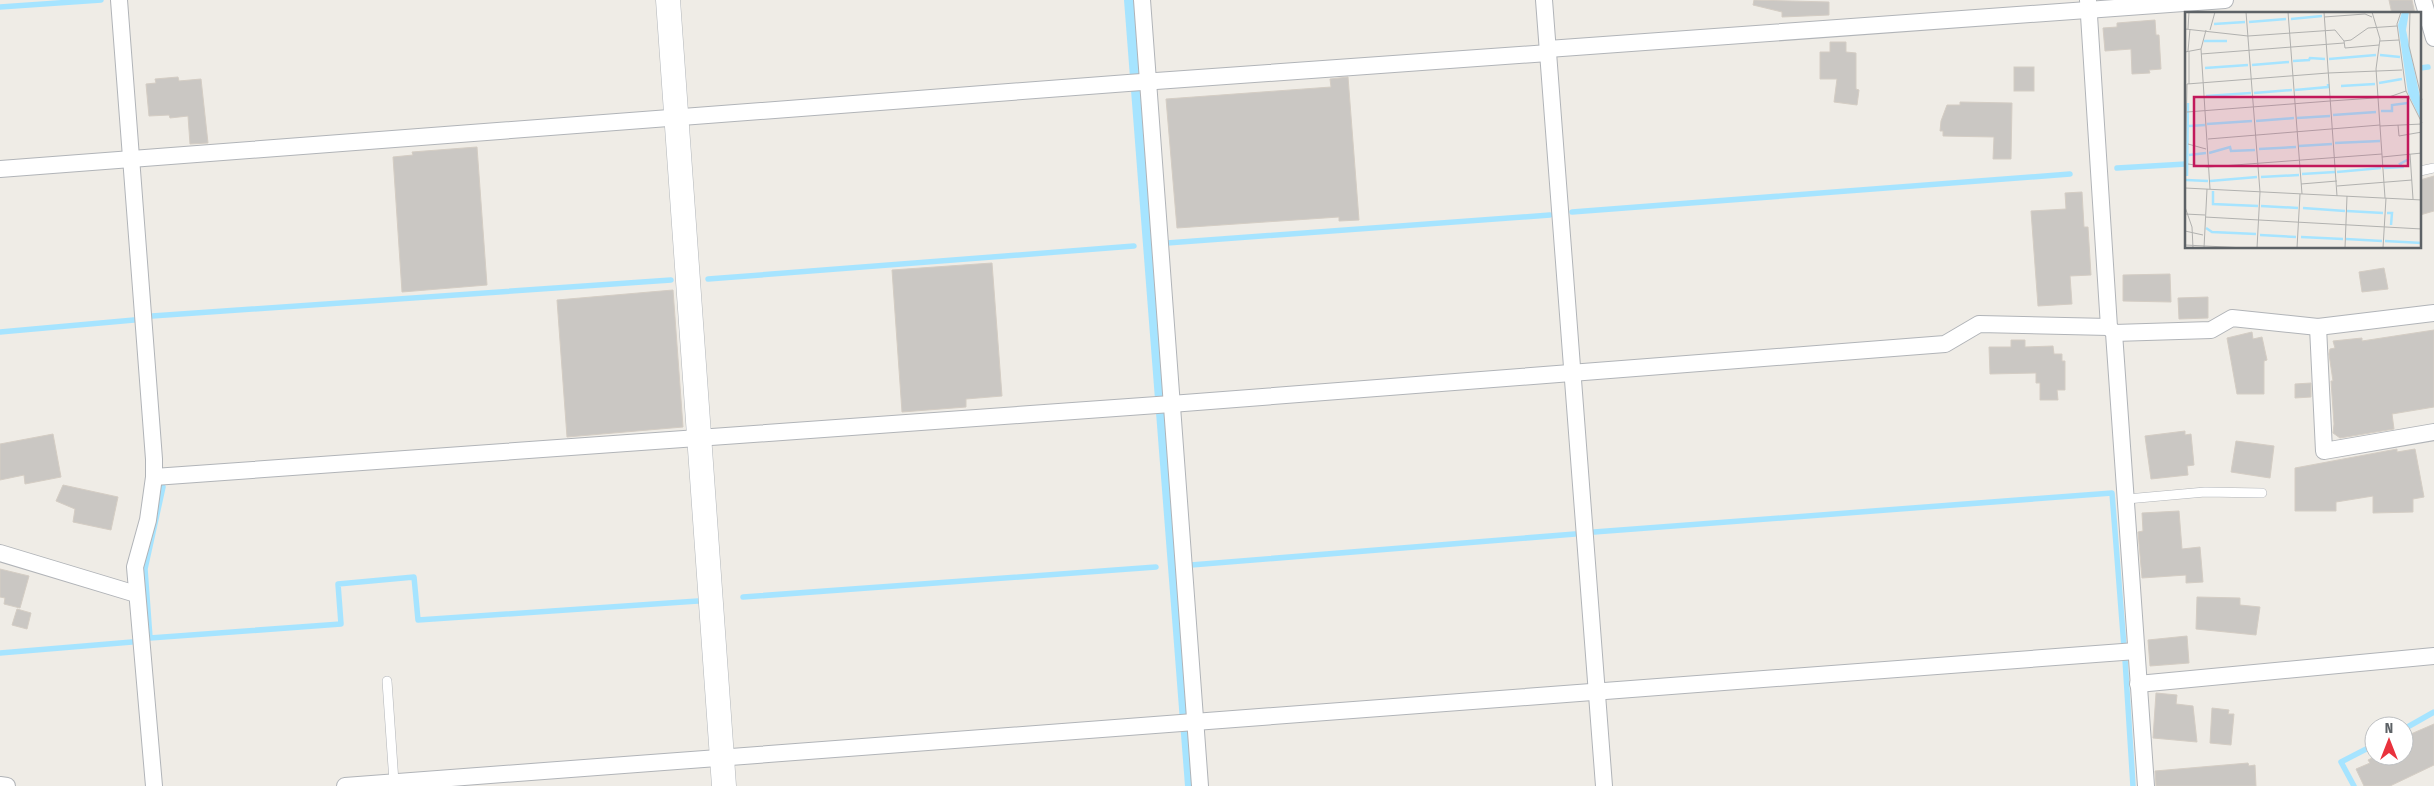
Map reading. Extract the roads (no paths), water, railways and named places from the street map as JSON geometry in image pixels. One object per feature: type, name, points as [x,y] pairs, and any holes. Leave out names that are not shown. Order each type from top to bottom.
[{"type":"street","points":[[119,0],[154,477],[148,520],[135,567],[154,786]]},
{"type":"street","points":[[668,0],[701,439],[724,786]]},
{"type":"street","points":[[1142,0],[1139,82],[1188,724],[1200,786]]},
{"type":"street","points":[[1544,0],[1574,372],[1604,786]]},
{"type":"street","points":[[0,169],[1548,51],[2089,5],[2225,0]]},
{"type":"street","points":[[2423,0],[2434,38]]},
{"type":"street","points":[[2089,5],[2112,330],[2127,498],[2146,786]]},
{"type":"street","points":[[154,477],[1163,405],[1945,344],[1979,324],[2112,330],[2211,330],[2232,318],[2318,327],[2434,313]]},
{"type":"street","points":[[2318,327],[2324,451],[2434,432]]},
{"type":"street","points":[[0,554],[136,594]]},
{"type":"street","points":[[345,786],[1188,724],[2136,651]]},
{"type":"street","points":[[2138,684],[2434,656]]},
{"type":"street","points":[[0,784],[7,786]]},
{"type":"lane","points":[[2127,498],[2205,492],[2262,493]]},
{"type":"lane","points":[[387,681],[394,782]]},
{"type":"water","points":[[1124,0],[1134,0],[1193,786],[1185,786]]},
{"type":"waterway","points":[[0,7],[101,0]]},
{"type":"waterway","points":[[2422,68],[2428,67]]},
{"type":"waterway","points":[[2117,168],[2185,164]]},
{"type":"waterway","points":[[1572,212],[2070,174]]},
{"type":"waterway","points":[[1167,243],[1550,215]]},
{"type":"waterway","points":[[708,279],[1134,246]]},
{"type":"waterway","points":[[152,316],[671,280]]},
{"type":"waterway","points":[[0,332],[134,320]]},
{"type":"waterway","points":[[163,487],[145,569],[150,638],[341,624],[338,584],[414,577],[418,620],[698,601]]},
{"type":"waterway","points":[[1594,532],[2112,493],[2124,647]]},
{"type":"waterway","points":[[1191,565],[1575,534]]},
{"type":"waterway","points":[[743,597],[1156,567]]},
{"type":"waterway","points":[[0,653],[132,642]]},
{"type":"waterway","points":[[2125,659],[2133,786]]},
{"type":"waterway","points":[[2414,723],[2434,712]]},
{"type":"waterway","points":[[2354,786],[2341,762],[2364,750]]}]
